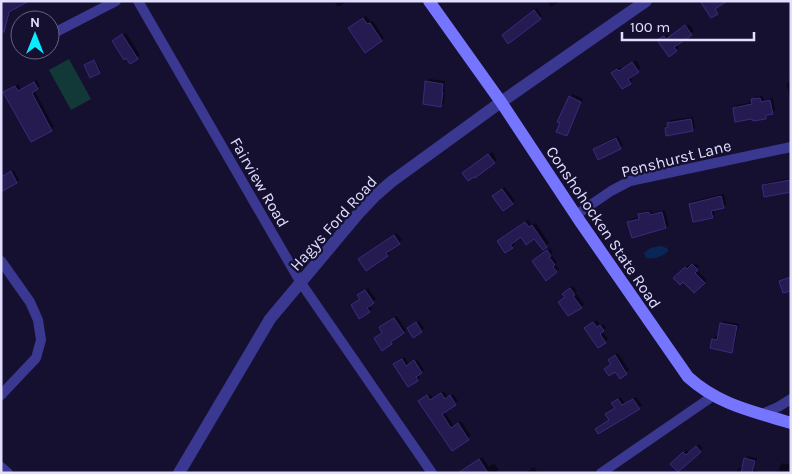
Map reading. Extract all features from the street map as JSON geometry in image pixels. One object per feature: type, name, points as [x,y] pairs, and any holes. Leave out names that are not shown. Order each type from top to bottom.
[{"type":"main road","name":"Conshohocken State Road","points":[[429,1],[501,102],[682,370],[696,384],[713,396],[733,405],[791,423]]},
{"type":"street","points":[[60,30],[116,1]]},
{"type":"street","name":"Fairview Road","points":[[138,1],[301,283],[432,473]]},
{"type":"street","name":"Hagys Ford Road","points":[[179,473],[266,325],[284,301],[375,196],[391,182],[501,102],[646,1]]},
{"type":"street","name":"Penshurst Lane","points":[[576,215],[611,191],[630,181],[791,147]]},
{"type":"street","points":[[1,261],[30,302],[38,320],[41,340],[36,358],[1,396]]},
{"type":"street","points":[[601,473],[713,396]]},
{"type":"street","points":[[762,414],[791,399]]},
{"type":"street","points":[[1,467],[8,473]]},
{"type":"green space","points":[[69,59],[91,99],[71,110],[49,70]]},
{"type":"water","points":[[661,246],[667,248],[668,251],[658,257],[646,258],[644,253],[646,251]]},
{"type":"building","points":[[1,1],[29,1],[10,10],[4,32],[1,32]]},
{"type":"building","points":[[700,1],[727,1],[715,9],[718,14],[711,18]]},
{"type":"building","points":[[534,10],[541,19],[508,44],[502,35]]},
{"type":"building","points":[[363,18],[367,24],[370,23],[382,41],[365,53],[348,28]]},
{"type":"building","points":[[685,25],[692,35],[674,47],[677,51],[669,57],[657,40],[664,36],[666,39]]},
{"type":"building","points":[[122,34],[138,59],[130,64],[126,58],[124,60],[112,41]]},
{"type":"building","points":[[94,60],[100,73],[90,78],[84,65]]},
{"type":"building","points":[[632,62],[639,72],[628,79],[631,84],[622,89],[611,73],[617,69],[619,71]]},
{"type":"building","points":[[425,81],[443,84],[441,107],[423,104]]},
{"type":"building","points":[[34,82],[38,89],[32,93],[52,131],[31,142],[3,92],[15,86],[18,91]]},
{"type":"building","points":[[569,96],[581,102],[567,136],[556,132],[560,123],[557,122]]},
{"type":"building","points":[[760,98],[761,102],[770,100],[773,114],[766,115],[766,119],[735,122],[733,108],[752,104],[751,99]]},
{"type":"building","points":[[691,119],[693,131],[666,136],[665,128],[668,127],[667,123]]},
{"type":"building","points":[[616,138],[621,149],[598,160],[593,149]]},
{"type":"building","points":[[488,154],[495,163],[468,181],[462,173]]},
{"type":"building","points":[[11,171],[17,183],[1,192],[1,177]]},
{"type":"building","points":[[790,180],[791,192],[764,197],[762,185]]},
{"type":"building","points":[[502,189],[513,204],[503,211],[492,196]]},
{"type":"building","points":[[721,196],[724,208],[711,211],[713,218],[693,222],[689,204]]},
{"type":"building","points":[[649,212],[650,215],[662,212],[666,228],[632,238],[627,222],[639,219],[638,214]]},
{"type":"building","points":[[525,222],[529,227],[532,225],[547,247],[543,250],[534,239],[526,245],[521,237],[510,245],[513,248],[505,253],[497,241]]},
{"type":"building","points":[[394,235],[400,244],[386,253],[388,256],[366,271],[358,259]]},
{"type":"building","points":[[547,250],[551,256],[549,257],[555,265],[553,267],[557,272],[546,281],[532,261]]},
{"type":"building","points":[[692,264],[698,270],[695,273],[705,283],[694,293],[683,282],[680,285],[673,278],[685,267],[687,269]]},
{"type":"building","points":[[791,277],[791,291],[783,293],[779,281]]},
{"type":"building","points":[[570,288],[575,295],[573,296],[582,308],[568,316],[558,302],[565,297],[562,294]]},
{"type":"building","points":[[365,290],[374,303],[367,308],[370,312],[359,319],[351,305],[360,299],[357,295]]},
{"type":"building","points":[[394,318],[404,333],[382,351],[374,338],[382,333],[379,327]]},
{"type":"building","points":[[416,322],[422,332],[413,338],[407,328]]},
{"type":"building","points":[[593,322],[597,327],[600,325],[604,331],[600,334],[606,343],[598,348],[584,328]]},
{"type":"building","points":[[720,323],[737,326],[732,353],[710,348],[712,339],[717,340]]},
{"type":"building","points":[[615,355],[627,374],[620,379],[615,372],[609,376],[604,369],[611,364],[608,360]]},
{"type":"building","points":[[402,359],[406,366],[414,360],[422,373],[416,377],[418,381],[408,387],[393,364]]},
{"type":"building","points":[[441,393],[445,399],[450,395],[456,405],[442,414],[451,428],[458,423],[469,440],[452,451],[418,401],[427,395],[430,400]]},
{"type":"building","points":[[618,399],[622,405],[633,399],[640,409],[598,434],[595,429],[609,420],[605,414],[615,408],[611,403]]},
{"type":"building","points":[[696,446],[701,452],[678,472],[670,464],[683,452],[686,455]]},
{"type":"building","points":[[744,458],[755,461],[752,473],[741,473]]},
{"type":"building","points":[[479,459],[488,473],[458,473]]}]
